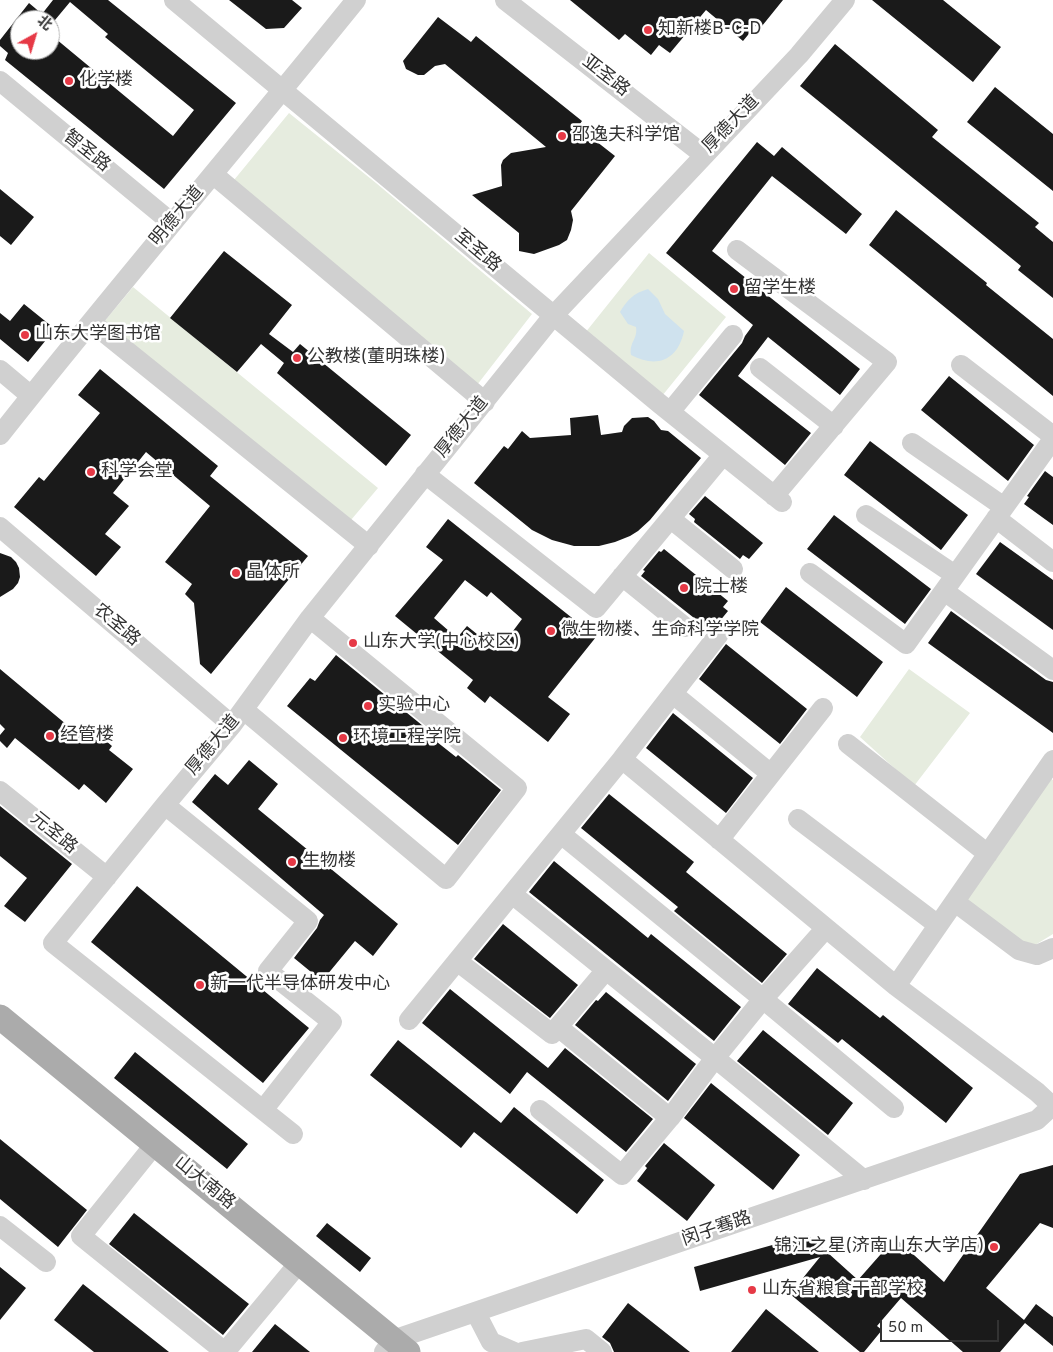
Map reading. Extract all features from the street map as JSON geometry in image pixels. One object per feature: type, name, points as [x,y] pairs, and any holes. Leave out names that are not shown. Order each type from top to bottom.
[{"type":"main road","name":"山大南路","points":[[0,1017],[299,1263],[395,1348]]},
{"type":"street","name":"至圣路","points":[[174,0],[553,316],[778,499],[834,426]]},
{"type":"street","name":"明德大道","points":[[0,435],[172,222],[214,175],[356,0]]},
{"type":"street","name":"亚圣路","points":[[505,0],[704,155]]},
{"type":"street","name":"厚德大道","points":[[263,1110],[53,944],[238,717],[310,618],[553,316],[799,55],[845,0]]},
{"type":"street","name":"智圣路","points":[[0,81],[172,222]]},
{"type":"street","points":[[214,175],[485,402]]},
{"type":"street","points":[[737,250],[887,362],[834,426],[760,368]]},
{"type":"street","points":[[91,322],[369,546]]},
{"type":"street","points":[[670,412],[733,335]]},
{"type":"street","points":[[810,573],[906,644],[1053,438],[961,365]]},
{"type":"street","points":[[0,370],[31,396]]},
{"type":"street","points":[[912,443],[1000,513],[1053,562]]},
{"type":"street","points":[[425,474],[596,608],[723,455]]},
{"type":"street","points":[[866,515],[1053,670]]},
{"type":"street","points":[[671,519],[733,569]]},
{"type":"street","name":"农圣路","points":[[0,527],[238,717],[446,879],[517,788],[310,618]]},
{"type":"street","points":[[622,576],[685,627]]},
{"type":"street","points":[[409,1020],[622,759],[720,634]]},
{"type":"street","points":[[673,694],[771,774]]},
{"type":"street","points":[[719,840],[822,708]]},
{"type":"street","points":[[848,744],[988,854]]},
{"type":"street","points":[[622,759],[896,986],[1037,1092],[1053,1107]]},
{"type":"street","points":[[896,986],[1053,760]]},
{"type":"street","name":"元圣路","points":[[0,791],[106,877]]},
{"type":"street","points":[[165,805],[308,921],[268,971],[332,1022],[263,1110],[293,1134]]},
{"type":"street","points":[[798,819],[938,925]]},
{"type":"street","points":[[561,834],[894,1108]]},
{"type":"street","points":[[512,894],[864,1180]]},
{"type":"street","points":[[955,902],[1018,950],[1037,955],[1053,948]]},
{"type":"street","points":[[540,1110],[622,1174],[673,1114],[714,1058],[762,999],[826,928]]},
{"type":"street","points":[[457,961],[552,1034],[606,970]]},
{"type":"street","points":[[558,1027],[670,1118],[673,1114]]},
{"type":"street","name":"闵子骞路","points":[[395,1348],[476,1313],[1037,1120],[1053,1107]]},
{"type":"street","points":[[155,1144],[81,1236],[225,1352],[299,1263]]},
{"type":"street","points":[[0,1226],[46,1262]]},
{"type":"street","points":[[476,1313],[491,1342],[514,1352]]},
{"type":"street","points":[[522,1352],[586,1339],[602,1352]]},
{"type":"shaded area","points":[[289,113],[376,183],[532,314],[477,385],[234,180]]},
{"type":"shaded area","points":[[649,253],[726,317],[662,396],[585,333]]},
{"type":"shaded area","points":[[133,287],[378,488],[351,520],[103,323]]},
{"type":"shaded area","points":[[909,669],[970,713],[914,786],[860,737]]},
{"type":"shaded area","points":[[1050,778],[1053,780],[1053,934],[1027,950],[964,897]]},
{"type":"water","points":[[648,289],[658,299],[665,314],[684,331],[677,349],[665,359],[658,361],[640,359],[631,355],[636,327],[628,324],[620,312],[631,298]]},
{"type":"building","name":"化学楼","points":[[53,0],[108,0],[236,103],[164,189],[5,60],[8,53],[0,46],[0,40],[10,27],[10,60],[60,60],[60,42],[173,136],[194,110],[105,37],[108,34],[70,2],[60,14],[60,10],[45,10]]},
{"type":"building","points":[[229,0],[292,0],[302,8],[284,28],[266,29]]},
{"type":"building","name":"知新楼B-C-D","points":[[570,0],[783,0],[762,26],[757,24],[743,41],[706,10],[670,53],[659,45],[651,55],[625,34],[619,40]]},
{"type":"building","points":[[872,0],[943,0],[1001,47],[973,82]]},
{"type":"building","name":"化学楼","points":[[29,3],[37,10],[24,10]]},
{"type":"building","name":"邵逸夫科学馆","points":[[438,17],[471,42],[476,36],[582,121],[578,127],[615,156],[571,211],[573,220],[571,230],[567,240],[559,245],[534,254],[519,251],[519,233],[472,195],[502,186],[501,165],[503,160],[511,153],[546,147],[445,64],[435,66],[424,75],[418,75],[406,69],[403,61]]},
{"type":"building","points":[[835,44],[938,130],[932,137],[1039,223],[1035,227],[1053,242],[1053,298],[1018,270],[1021,266],[800,86]]},
{"type":"building","points":[[995,87],[1053,134],[1053,191],[967,122]]},
{"type":"building","name":"留学生楼","points":[[757,142],[774,156],[782,147],[862,214],[846,234],[772,176],[712,251],[860,369],[840,395],[768,337],[738,376],[811,433],[785,465],[699,395],[742,343],[753,325],[666,253]]},
{"type":"building","points":[[0,189],[34,217],[11,245],[0,236]]},
{"type":"building","points":[[896,210],[1053,339],[1053,396],[869,245]]},
{"type":"building","name":"公教楼(董明珠楼)","points":[[224,251],[292,305],[269,334],[293,352],[300,344],[411,435],[386,466],[277,373],[284,363],[261,344],[237,372],[170,318]]},
{"type":"building","name":"山东大学图书馆","points":[[24,304],[55,329],[28,362],[0,339],[0,313],[10,321]]},
{"type":"building","points":[[100,369],[218,466],[210,476],[308,556],[211,674],[200,664],[194,603],[185,594],[192,584],[165,562],[210,506],[146,452],[113,493],[129,506],[105,534],[121,547],[96,576],[14,507],[39,477],[44,481],[100,413],[78,395]]},
{"type":"building","points":[[949,376],[1034,445],[1008,481],[921,410]]},
{"type":"building","points":[[598,415],[601,435],[622,432],[624,426],[632,418],[648,417],[661,430],[668,431],[701,458],[650,520],[630,536],[599,546],[574,546],[552,540],[532,530],[474,483],[504,446],[508,449],[522,431],[530,438],[571,435],[570,418]]},
{"type":"building","points":[[870,441],[968,515],[941,550],[844,475]]},
{"type":"building","points":[[1045,471],[1053,477],[1053,525],[1024,504],[1029,497],[1027,496]]},
{"type":"building","points":[[705,496],[763,543],[749,559],[743,555],[740,559],[694,522],[695,519],[689,514]]},
{"type":"building","points":[[834,515],[931,589],[905,624],[807,549]]},
{"type":"building","name":"微生物楼、生命科学学院","points":[[448,519],[596,637],[548,697],[570,714],[548,742],[490,696],[485,703],[467,688],[473,680],[395,616],[443,560],[426,547]],"holes":[[[465,580],[487,597],[491,592],[522,619],[498,651],[467,626],[457,638],[434,618]]]},
{"type":"building","points":[[1000,542],[1053,580],[1053,630],[976,574]]},
{"type":"building","name":"院士楼","points":[[664,549],[728,601],[723,607],[728,611],[719,622],[714,623],[708,629],[641,576],[645,571],[643,570],[659,551],[661,552]]},
{"type":"building","points":[[0,553],[11,557],[16,562],[20,577],[13,589],[0,597]]},
{"type":"building","points":[[786,587],[883,662],[857,697],[760,622]]},
{"type":"building","points":[[951,611],[1046,680],[1053,682],[1053,733],[928,643]]},
{"type":"building","points":[[726,644],[807,709],[780,744],[699,679]]},
{"type":"building","points":[[336,655],[439,739],[437,742],[456,757],[458,755],[501,790],[458,845],[287,706],[310,678],[315,681]]},
{"type":"building","name":"经管楼","points":[[0,669],[79,735],[87,725],[112,746],[109,750],[133,769],[106,803],[84,784],[79,790],[15,738],[7,748],[0,741],[0,735],[5,729],[0,724]]},
{"type":"building","points":[[673,713],[753,778],[726,813],[646,748]]},
{"type":"building","name":"生物楼","points":[[249,760],[278,784],[258,809],[398,924],[373,956],[355,941],[322,981],[294,958],[317,928],[324,915],[192,802],[215,774],[228,785]]},
{"type":"building","points":[[609,794],[694,862],[686,872],[787,954],[762,983],[674,911],[678,907],[581,828]]},
{"type":"building","points":[[0,806],[72,864],[25,922],[4,906],[27,878],[0,856]]},
{"type":"building","points":[[554,861],[648,938],[651,934],[741,1007],[714,1041],[529,892]]},
{"type":"building","name":"新一代半导体研发中心","points":[[137,886],[309,1028],[263,1083],[91,942]]},
{"type":"building","points":[[503,924],[578,985],[550,1018],[474,959]]},
{"type":"building","points":[[817,968],[880,1018],[883,1015],[973,1088],[946,1123],[842,1039],[838,1043],[788,1004]]},
{"type":"building","points":[[450,989],[548,1068],[565,1048],[653,1119],[626,1152],[527,1072],[510,1094],[422,1023]]},
{"type":"building","points":[[606,992],[696,1064],[668,1101],[575,1025],[596,1000],[598,1001]]},
{"type":"building","points":[[763,1030],[853,1103],[828,1135],[737,1061]]},
{"type":"building","points":[[398,1040],[501,1123],[514,1107],[604,1180],[577,1214],[474,1132],[461,1148],[370,1075]]},
{"type":"building","points":[[135,1052],[248,1144],[227,1169],[114,1078]]},
{"type":"building","points":[[711,1083],[800,1155],[773,1190],[684,1118]]},
{"type":"building","points":[[0,1139],[87,1210],[58,1247],[0,1199]]},
{"type":"building","points":[[664,1143],[715,1185],[687,1221],[637,1181],[647,1168],[645,1166]]},
{"type":"building","points":[[1053,1165],[1053,1228],[1040,1223],[986,1288],[1024,1320],[1036,1304],[1053,1317],[1053,1346],[1025,1323],[1000,1352],[963,1352],[901,1298],[877,1326],[882,1330],[864,1352],[860,1352],[790,1294],[820,1257],[700,1291],[694,1267],[808,1235],[858,1280],[895,1238],[944,1282],[1020,1174]]},
{"type":"building","points":[[134,1213],[249,1304],[223,1335],[109,1244]]},
{"type":"building","points":[[327,1223],[371,1258],[360,1272],[316,1236]]},
{"type":"building","points":[[0,1267],[26,1288],[0,1320]]},
{"type":"building","points":[[83,1284],[169,1352],[94,1352],[54,1320]]},
{"type":"building","points":[[628,1303],[690,1352],[614,1352],[610,1343],[602,1337]]},
{"type":"building","points":[[766,1309],[819,1352],[731,1352]]},
{"type":"building","points":[[275,1324],[310,1352],[252,1352]]},
{"type":"place","name":"知新楼B-C-D","points":[[648,30]]},
{"type":"place","name":"化学楼","points":[[69,81]]},
{"type":"place","name":"邵逸夫科学馆","points":[[562,136]]},
{"type":"place","name":"留学生楼","points":[[734,289]]},
{"type":"place","name":"山东大学图书馆","points":[[25,335]]},
{"type":"place","name":"公教楼(董明珠楼)","points":[[297,358]]},
{"type":"place","name":"科学会堂","points":[[91,472]]},
{"type":"place","name":"晶体所","points":[[236,573]]},
{"type":"place","name":"院士楼","points":[[684,588]]},
{"type":"place","name":"微生物楼、生命科学学院","points":[[551,631]]},
{"type":"place","name":"山东大学(中心校区)","points":[[353,643]]},
{"type":"place","name":"实验中心","points":[[368,706]]},
{"type":"place","name":"经管楼","points":[[50,736]]},
{"type":"place","name":"环境工程学院","points":[[343,738]]},
{"type":"place","name":"生物楼","points":[[292,862]]},
{"type":"place","name":"新一代半导体研发中心","points":[[200,985]]},
{"type":"place","name":"锦江之星(济南山东大学店)","points":[[994,1247]]},
{"type":"place","name":"山东省粮食干部学校","points":[[752,1290]]}]
